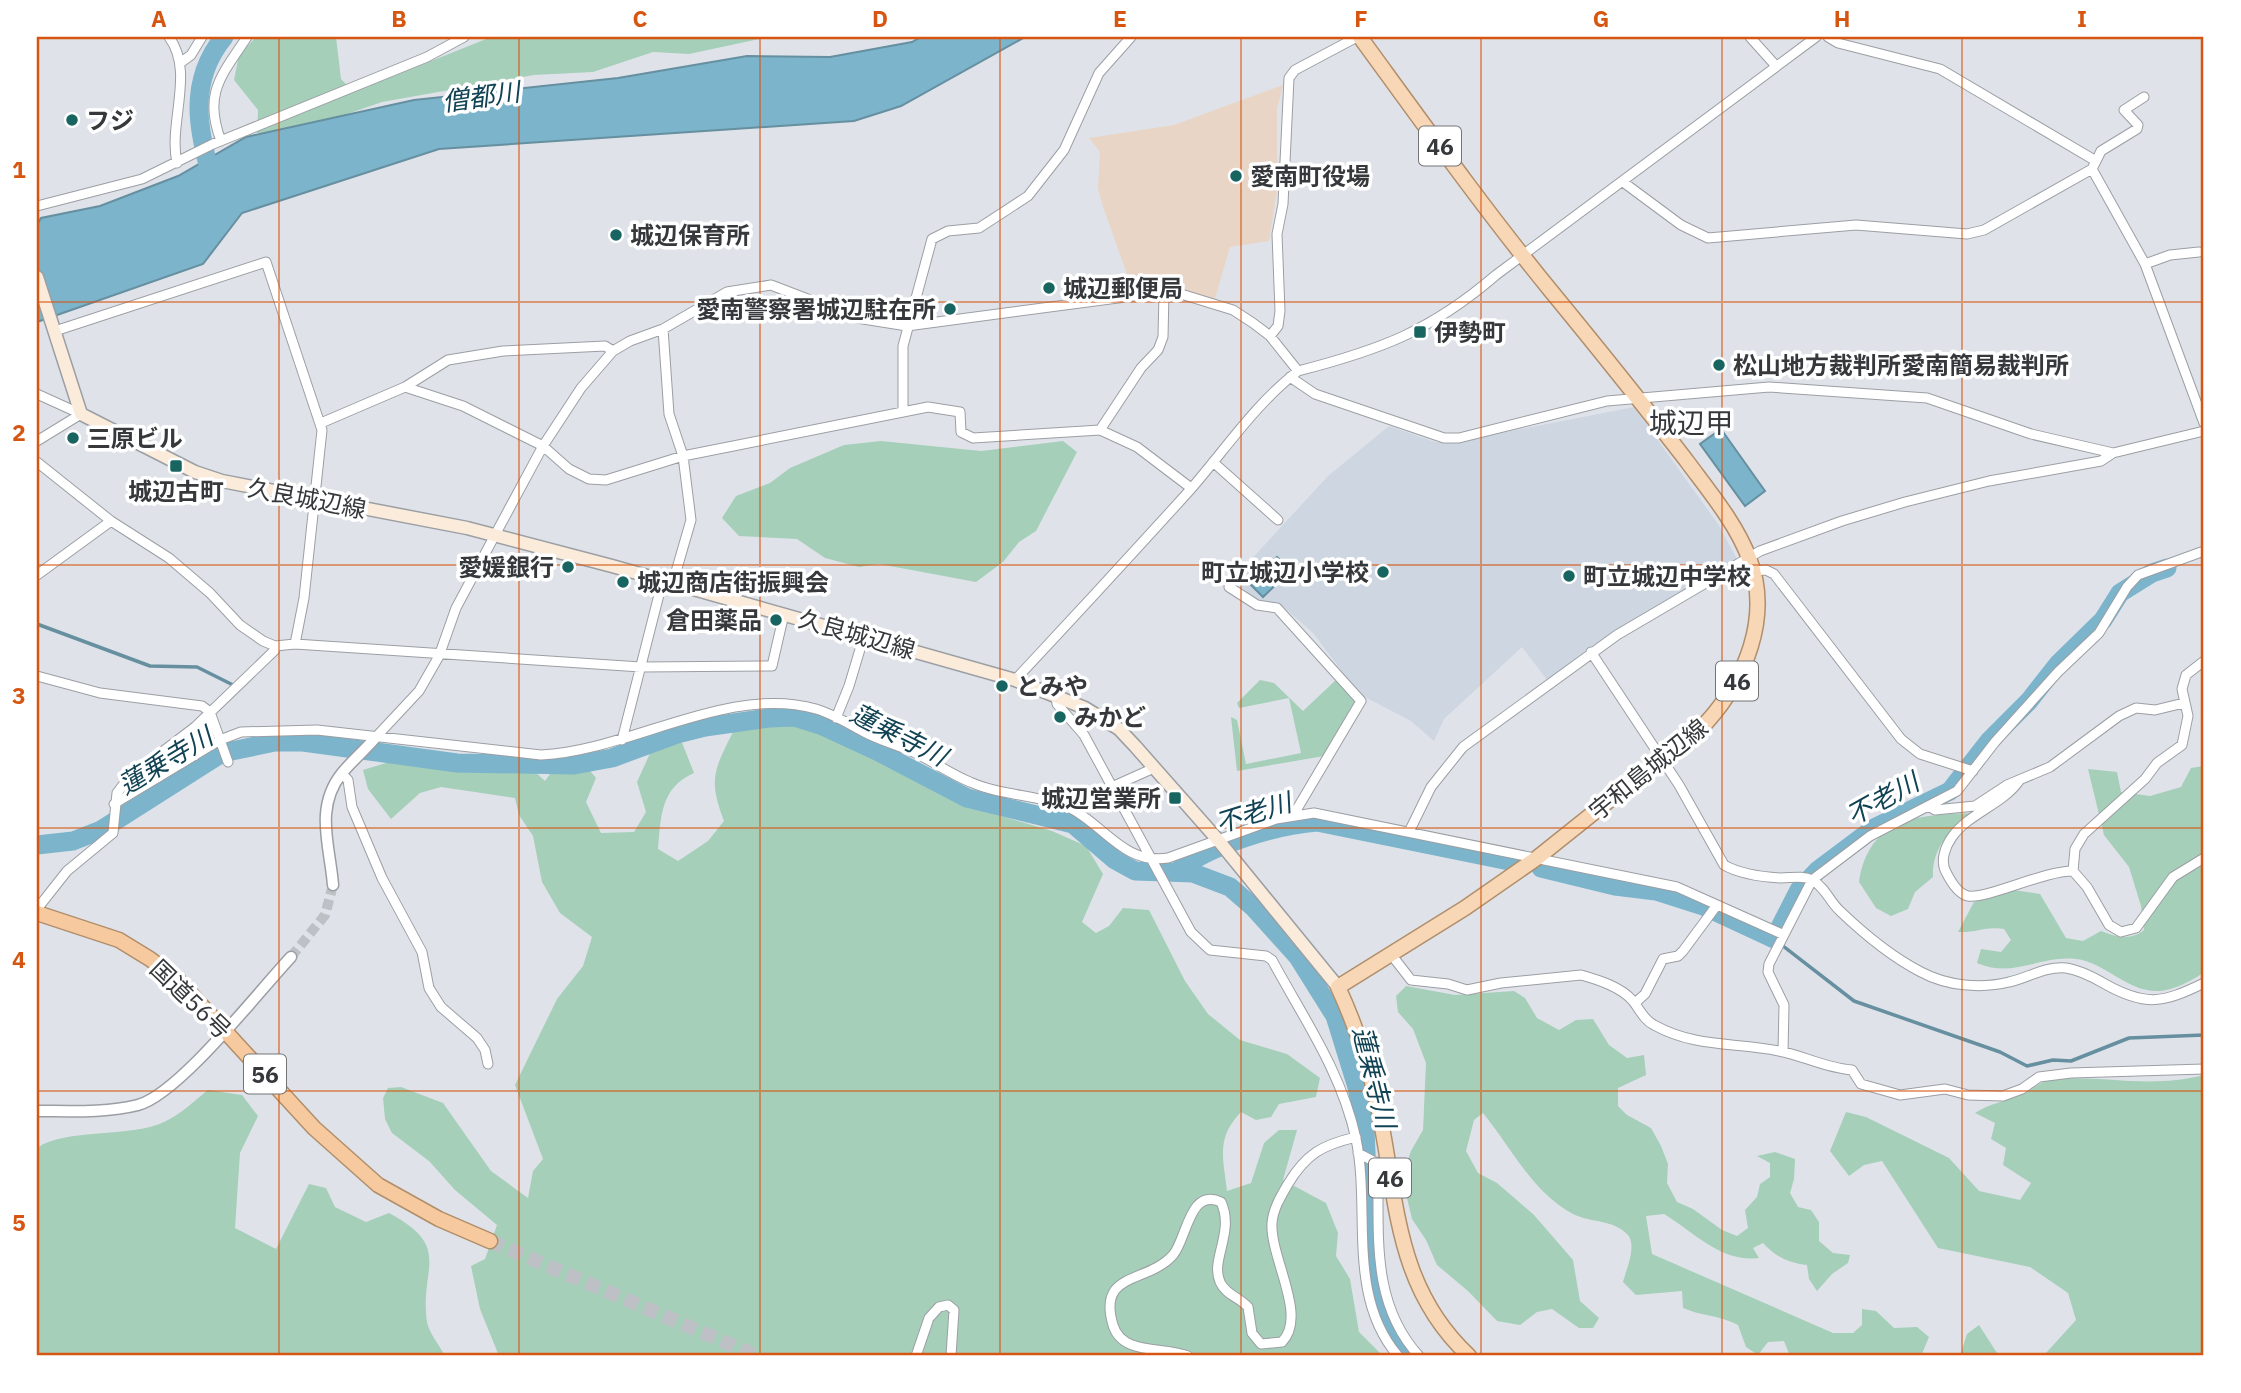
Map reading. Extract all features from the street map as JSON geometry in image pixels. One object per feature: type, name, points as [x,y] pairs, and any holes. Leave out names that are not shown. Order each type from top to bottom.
[{"type":"highway","name":"国道56号","points":[[37,911],[119,940],[150,959],[179,981],[314,1128],[378,1185],[439,1219],[490,1241]]},
{"type":"main road","name":"宇和島城辺線","points":[[1338,987],[1465,908],[1537,858],[1706,723],[1726,701],[1741,675],[1753,642],[1756,619],[1751,564],[1706,486],[1639,397],[1522,255],[1358,37]]},
{"type":"main road","points":[[37,277],[81,414]]},
{"type":"main road","name":"久良城辺線","points":[[81,414],[195,472],[315,501],[495,535],[864,636],[1056,694],[1119,729],[1219,841],[1338,987]]},
{"type":"main road","name":"46","points":[[1338,987],[1366,1056],[1400,1238],[1413,1278],[1450,1339],[1469,1356]]},
{"type":"street","points":[[169,37],[176,46],[180,63],[180,162]]},
{"type":"street","points":[[180,63],[191,55],[202,37]]},
{"type":"street","points":[[217,143],[213,96],[247,37]]},
{"type":"street","points":[[37,206],[142,179],[217,143],[427,57],[464,37]]},
{"type":"street","points":[[903,410],[901,372],[906,326],[932,239],[948,231],[979,228],[1028,196],[1064,150],[1100,73],[1132,37]]},
{"type":"street","points":[[1270,336],[1278,326],[1280,311],[1277,234],[1283,204],[1289,78],[1295,70],[1358,37]]},
{"type":"street","points":[[1750,37],[1776,66]]},
{"type":"street","points":[[1016,680],[1191,488],[1273,392],[1294,374],[1414,333],[1458,307],[1522,255],[1816,37]]},
{"type":"street","points":[[1828,37],[1838,43],[1940,69],[2094,165],[2145,264],[2204,422]]},
{"type":"street","points":[[1623,182],[1681,225],[1708,238],[1857,225],[1967,234],[1984,230],[2094,165],[2101,151],[2137,129],[2137,125],[2123,110],[2144,97]]},
{"type":"street","points":[[2145,264],[2170,255],[2199,252]]},
{"type":"street","points":[[54,328],[266,262],[283,322],[321,423],[315,501],[295,644]]},
{"type":"street","points":[[333,885],[324,829],[325,808],[332,789],[342,774],[419,691],[439,656],[456,608],[495,535],[543,446],[581,388],[613,351],[630,341],[663,329],[727,292],[764,285],[789,291],[857,318],[906,326],[1164,293],[1206,300],[1233,310],[1270,336],[1294,374],[1315,394],[1444,438],[1459,438],[1607,401],[1769,387],[1904,394],[1927,398],[2031,434],[2113,453]]},
{"type":"street","points":[[1100,430],[1125,391],[1158,350],[1163,337],[1164,293]]},
{"type":"street","points":[[622,740],[641,667],[668,581],[691,520],[683,456],[669,414],[663,329]]},
{"type":"street","points":[[321,423],[405,387],[436,365],[470,354],[605,346],[613,351]]},
{"type":"street","points":[[405,387],[463,406],[543,446],[569,469],[589,479],[606,481],[683,456],[928,407],[960,412],[961,432],[973,438],[1100,430],[1137,447],[1191,488]]},
{"type":"street","points":[[37,394],[81,414]]},
{"type":"street","points":[[37,442],[81,414]]},
{"type":"street","points":[[1409,832],[1432,787],[1463,747],[1591,652],[1751,564],[1842,521],[1905,502],[1989,481],[2101,461],[2113,453],[2204,431]]},
{"type":"street","points":[[37,462],[111,521],[169,558],[210,593],[240,625],[262,641],[275,646],[295,644],[439,656],[641,667],[772,666],[784,614]]},
{"type":"street","points":[[1213,462],[1278,520]]},
{"type":"street","points":[[37,575],[111,521]]},
{"type":"street","points":[[1783,1052],[1784,1005],[1768,972],[1769,964],[1812,880],[1870,836],[1957,791],[2058,672],[2099,634],[2127,587],[2138,575],[2204,551]]},
{"type":"street","points":[[1751,564],[1774,574],[1900,739],[1920,754],[1973,771]]},
{"type":"street","points":[[1229,587],[1257,605],[1277,608],[1361,701],[1294,814]]},
{"type":"street","points":[[836,718],[849,687],[864,636]]},
{"type":"street","points":[[37,911],[67,871],[113,832],[117,793],[129,777],[195,727],[236,691],[275,650],[275,646]]},
{"type":"street","points":[[1591,652],[1663,760],[1724,865],[1750,873],[1812,880],[1824,888],[1841,912],[1882,947],[1922,973],[1950,983],[1978,985],[2009,982],[2041,970],[2065,968],[2089,974],[2124,995],[2147,1002],[2170,999],[2204,983]]},
{"type":"street","points":[[2204,661],[2186,675],[2182,688],[2188,730],[2182,745],[2157,763],[2135,788],[2084,834],[2075,849],[2073,871],[2087,887],[2109,926],[2122,932],[2136,928],[2173,877],[2204,858]]},
{"type":"street","points":[[37,676],[100,693],[202,706],[210,712],[229,762]]},
{"type":"street","points":[[1056,694],[1057,704],[1084,735],[1191,932],[1210,950],[1266,956],[1272,960],[1338,1078],[1356,1137],[1365,1275],[1382,1331],[1398,1356]]},
{"type":"street","points":[[1930,807],[1935,810],[1959,810],[1975,806],[2020,780],[2050,767],[2119,716],[2136,708],[2155,710],[2184,703]]},
{"type":"street","points":[[114,808],[220,740],[241,732],[292,729],[541,755],[587,750],[680,719],[778,704],[818,709],[971,783],[1007,795],[1067,807],[1138,857],[1153,860],[1219,841],[1294,814],[1339,817],[1676,887],[1782,934]]},
{"type":"street","points":[[1067,807],[1154,768]]},
{"type":"street","points":[[342,774],[348,779],[352,807],[382,878],[422,952],[429,988],[441,1007],[477,1038],[485,1050],[488,1064]]},
{"type":"street","points":[[2020,780],[2010,793],[1953,836],[1943,855],[1944,869],[1958,891],[1967,895],[1981,894],[2056,871],[2073,871]]},
{"type":"street","points":[[1635,1003],[1646,995],[1662,959],[1678,956],[1684,951],[1717,905]]},
{"type":"street","points":[[1390,953],[1411,980],[1448,984],[1466,990],[1501,983],[1581,975],[1624,992],[1653,1025],[1696,1043],[1754,1046],[1783,1052],[1833,1068],[1852,1070],[1861,1084],[1900,1095],[1945,1089],[1968,1095],[2003,1096],[2022,1089],[2039,1077],[2071,1073],[2204,1069]]},
{"type":"street","points":[[37,1111],[96,1110],[140,1104],[162,1093],[187,1073],[291,957]]},
{"type":"street","points":[[1188,1356],[1127,1344],[1118,1336],[1112,1324],[1110,1296],[1115,1285],[1163,1266],[1177,1251],[1194,1209],[1205,1200],[1215,1199],[1221,1202],[1226,1211],[1227,1235],[1220,1256],[1219,1280],[1225,1289],[1248,1307],[1252,1334],[1261,1344],[1282,1342],[1290,1335],[1292,1327],[1289,1302],[1274,1244],[1272,1223],[1278,1201],[1300,1164],[1312,1152],[1328,1143],[1356,1137]]},
{"type":"street","points":[[1358,1153],[1389,1170],[1378,1190],[1378,1258],[1382,1284],[1393,1321],[1419,1356]]},
{"type":"street","points":[[916,1356],[929,1318],[939,1307],[948,1305],[954,1310],[955,1323],[951,1356]]},
{"type":"shaded area","points":[[1283,85],[1277,109],[1277,191],[1269,241],[1230,247],[1215,299],[1162,289],[1133,291],[1098,188],[1100,152],[1089,138],[1174,125]]},
{"type":"shaded area","points":[[1634,407],[1718,524],[1737,559],[1590,647],[1547,680],[1522,647],[1444,719],[1434,741],[1411,721],[1359,694],[1313,633],[1279,603],[1260,602],[1232,580],[1328,476],[1389,426],[1435,442],[1449,443]]},
{"type":"green space","points":[[256,37],[336,37],[341,79],[354,92],[491,37],[769,37],[689,54],[653,52],[593,72],[534,75],[382,102],[298,131],[271,135],[257,133],[258,110],[234,80],[239,55]]},
{"type":"green space","points":[[881,441],[981,451],[1063,441],[1077,452],[1036,531],[1019,542],[1003,562],[976,582],[879,564],[859,567],[825,558],[797,539],[739,536],[722,518],[736,496],[770,483],[790,468],[844,445]]},
{"type":"green space","points":[[1338,678],[1358,702],[1324,756],[1237,771],[1231,717],[1237,720],[1246,764],[1301,753],[1289,698],[1239,708],[1237,703],[1260,680],[1274,683],[1303,711]]},
{"type":"green space","points":[[798,723],[891,759],[964,805],[1052,831],[1086,846],[1103,874],[1082,922],[1096,933],[1109,926],[1123,908],[1149,910],[1185,981],[1208,1014],[1240,1040],[1287,1054],[1320,1078],[1316,1097],[1279,1104],[1271,1117],[1256,1120],[1241,1112],[1233,1121],[1223,1148],[1227,1191],[1251,1183],[1264,1143],[1279,1130],[1297,1130],[1283,1180],[1326,1203],[1338,1233],[1336,1256],[1350,1279],[1359,1332],[1383,1356],[499,1356],[480,1309],[471,1266],[485,1259],[497,1225],[455,1190],[429,1161],[392,1133],[385,1119],[383,1098],[388,1088],[401,1087],[443,1103],[491,1171],[528,1198],[533,1171],[543,1159],[515,1085],[557,999],[583,966],[592,937],[560,913],[542,882],[533,836],[519,815],[515,798],[441,787],[420,793],[391,819],[368,789],[363,770],[399,759],[437,760],[532,769],[545,781],[552,771],[587,767],[596,778],[586,802],[601,833],[634,832],[646,812],[637,782],[652,749],[681,740],[694,773],[683,779],[668,795],[662,815],[658,849],[678,861],[708,841],[724,821],[715,784],[718,765],[734,730]]},
{"type":"green space","points":[[2204,766],[2204,972],[2183,984],[2160,991],[2137,987],[2087,961],[2076,959],[2050,960],[2002,969],[1977,963],[1981,949],[2001,952],[2011,940],[2004,929],[1958,932],[1974,902],[2013,890],[2040,894],[2066,938],[2083,941],[2101,931],[2129,937],[2144,930],[2141,906],[2129,867],[2104,835],[2088,769],[2117,772],[2121,792],[2150,796],[2181,787],[2191,768]]},
{"type":"green space","points":[[1973,813],[1944,840],[1933,866],[1933,877],[1915,892],[1908,909],[1891,916],[1876,908],[1859,882],[1873,844],[1885,832],[1899,824],[1933,815]]},
{"type":"green space","points":[[1406,986],[1455,995],[1514,991],[1525,998],[1537,1018],[1559,1030],[1576,1020],[1593,1019],[1609,1045],[1627,1058],[1644,1055],[1646,1075],[1618,1088],[1618,1106],[1627,1115],[1651,1128],[1668,1164],[1667,1183],[1677,1202],[1693,1209],[1722,1230],[1737,1236],[1748,1228],[1745,1210],[1757,1197],[1760,1184],[1770,1177],[1770,1163],[1757,1156],[1775,1152],[1795,1159],[1790,1193],[1798,1207],[1811,1210],[1819,1222],[1819,1241],[1833,1253],[1850,1255],[1848,1263],[1832,1274],[1817,1291],[1809,1279],[1807,1265],[1783,1259],[1763,1243],[1753,1248],[1759,1258],[1732,1256],[1708,1245],[1664,1214],[1646,1216],[1652,1254],[1833,1333],[1853,1333],[1862,1325],[1862,1309],[1876,1311],[1894,1328],[1917,1327],[1929,1337],[1921,1356],[1790,1356],[1784,1341],[1768,1342],[1758,1355],[1746,1347],[1738,1325],[1683,1308],[1682,1291],[1636,1295],[1623,1282],[1631,1252],[1628,1235],[1616,1226],[1580,1217],[1559,1205],[1523,1168],[1483,1113],[1474,1120],[1466,1151],[1478,1173],[1497,1183],[1534,1215],[1573,1260],[1580,1301],[1599,1318],[1593,1328],[1579,1328],[1552,1309],[1537,1312],[1520,1325],[1497,1321],[1468,1291],[1437,1265],[1426,1240],[1412,1219],[1402,1177],[1411,1151],[1423,1130],[1426,1063],[1413,1029],[1398,1012],[1396,996]]},
{"type":"green space","points":[[2204,1075],[2204,1356],[2037,1356],[2046,1353],[2076,1320],[2068,1293],[2030,1267],[1938,1248],[1882,1161],[1864,1165],[1849,1176],[1830,1151],[1846,1112],[1866,1117],[1949,1158],[1979,1191],[2020,1200],[2031,1183],[2003,1165],[2006,1148],[1991,1139],[1995,1123],[1975,1113],[2053,1079],[2165,1081]]},
{"type":"green space","points":[[208,1090],[242,1095],[258,1116],[240,1153],[235,1228],[276,1249],[309,1184],[326,1188],[335,1207],[366,1222],[389,1213],[409,1225],[427,1248],[427,1322],[445,1356],[37,1356],[37,1148],[64,1138],[150,1127],[176,1115]]},
{"type":"green space","points":[[1979,1325],[2000,1356],[1960,1356],[1967,1334]]},
{"type":"water","name":"僧都川","points":[[921,37],[1025,37],[901,106],[854,121],[439,149],[242,213],[203,264],[37,322],[37,225],[41,218],[100,206],[178,176],[246,137],[414,100],[618,78],[747,56],[830,57],[912,42]]},
{"type":"water","points":[[1721,429],[1765,491],[1745,506],[1700,444]]},
{"type":"water","points":[[1277,557],[1290,571],[1263,597],[1249,583]]},
{"type":"waterway","points":[[213,183],[200,126],[200,90],[212,54],[224,37]]},
{"type":"waterway","name":"不老川","points":[[1541,868],[1615,886],[1656,891],[1703,906],[1774,939],[1799,890],[1818,870],[1874,828],[1950,791],[1989,741],[2029,701],[2058,664],[2103,620],[2120,593],[2152,573],[2167,568]]},
{"type":"waterway","points":[[37,624],[150,666],[197,667],[235,686]]},
{"type":"waterway","name":"蓮乗寺川","points":[[37,845],[73,841],[101,830],[222,753],[275,742],[303,742],[457,763],[574,765],[612,758],[677,734],[705,727],[794,717],[823,726],[967,798],[1073,824],[1115,860],[1135,871],[1193,873],[1230,887],[1253,907],[1298,957],[1335,1016],[1357,1087],[1365,1129],[1371,1271],[1388,1330],[1408,1356]]},
{"type":"waterway","name":"不老川","points":[[1178,871],[1207,853],[1244,838],[1283,827],[1317,822],[1514,862]]},
{"type":"waterway","points":[[1774,939],[1854,1001],[2000,1052],[2027,1066],[2053,1060],[2071,1061],[2129,1038],[2204,1035]]},
{"type":"tunnel","points":[[291,957],[325,915],[333,885]]},
{"type":"tunnel","points":[[490,1241],[757,1356]]},
{"type":"place","name":"フジ","points":[[72,120]]},
{"type":"place","name":"愛南町役場","points":[[1236,176]]},
{"type":"place","name":"城辺保育所","points":[[616,235]]},
{"type":"place","name":"城辺郵便局","points":[[1049,288]]},
{"type":"place","name":"愛南警察署城辺駐在所","points":[[950,309]]},
{"type":"place","name":"伊勢町","points":[[1420,332]]},
{"type":"place","name":"松山地方裁判所愛南簡易裁判所","points":[[1719,365]]},
{"type":"place","name":"三原ビル","points":[[73,438]]},
{"type":"place","name":"城辺古町","points":[[176,466]]},
{"type":"place","name":"愛媛銀行","points":[[568,567]]},
{"type":"place","name":"町立城辺小学校","points":[[1383,572]]},
{"type":"place","name":"町立城辺中学校","points":[[1569,576]]},
{"type":"place","name":"城辺商店街振興会","points":[[623,582]]},
{"type":"place","name":"倉田薬品","points":[[776,620]]},
{"type":"place","name":"とみや","points":[[1002,686]]},
{"type":"place","name":"みかど","points":[[1060,717]]},
{"type":"place","name":"城辺営業所","points":[[1175,798]]},
{"type":"district","name":"城辺甲","points":[[1691,422]]}]
